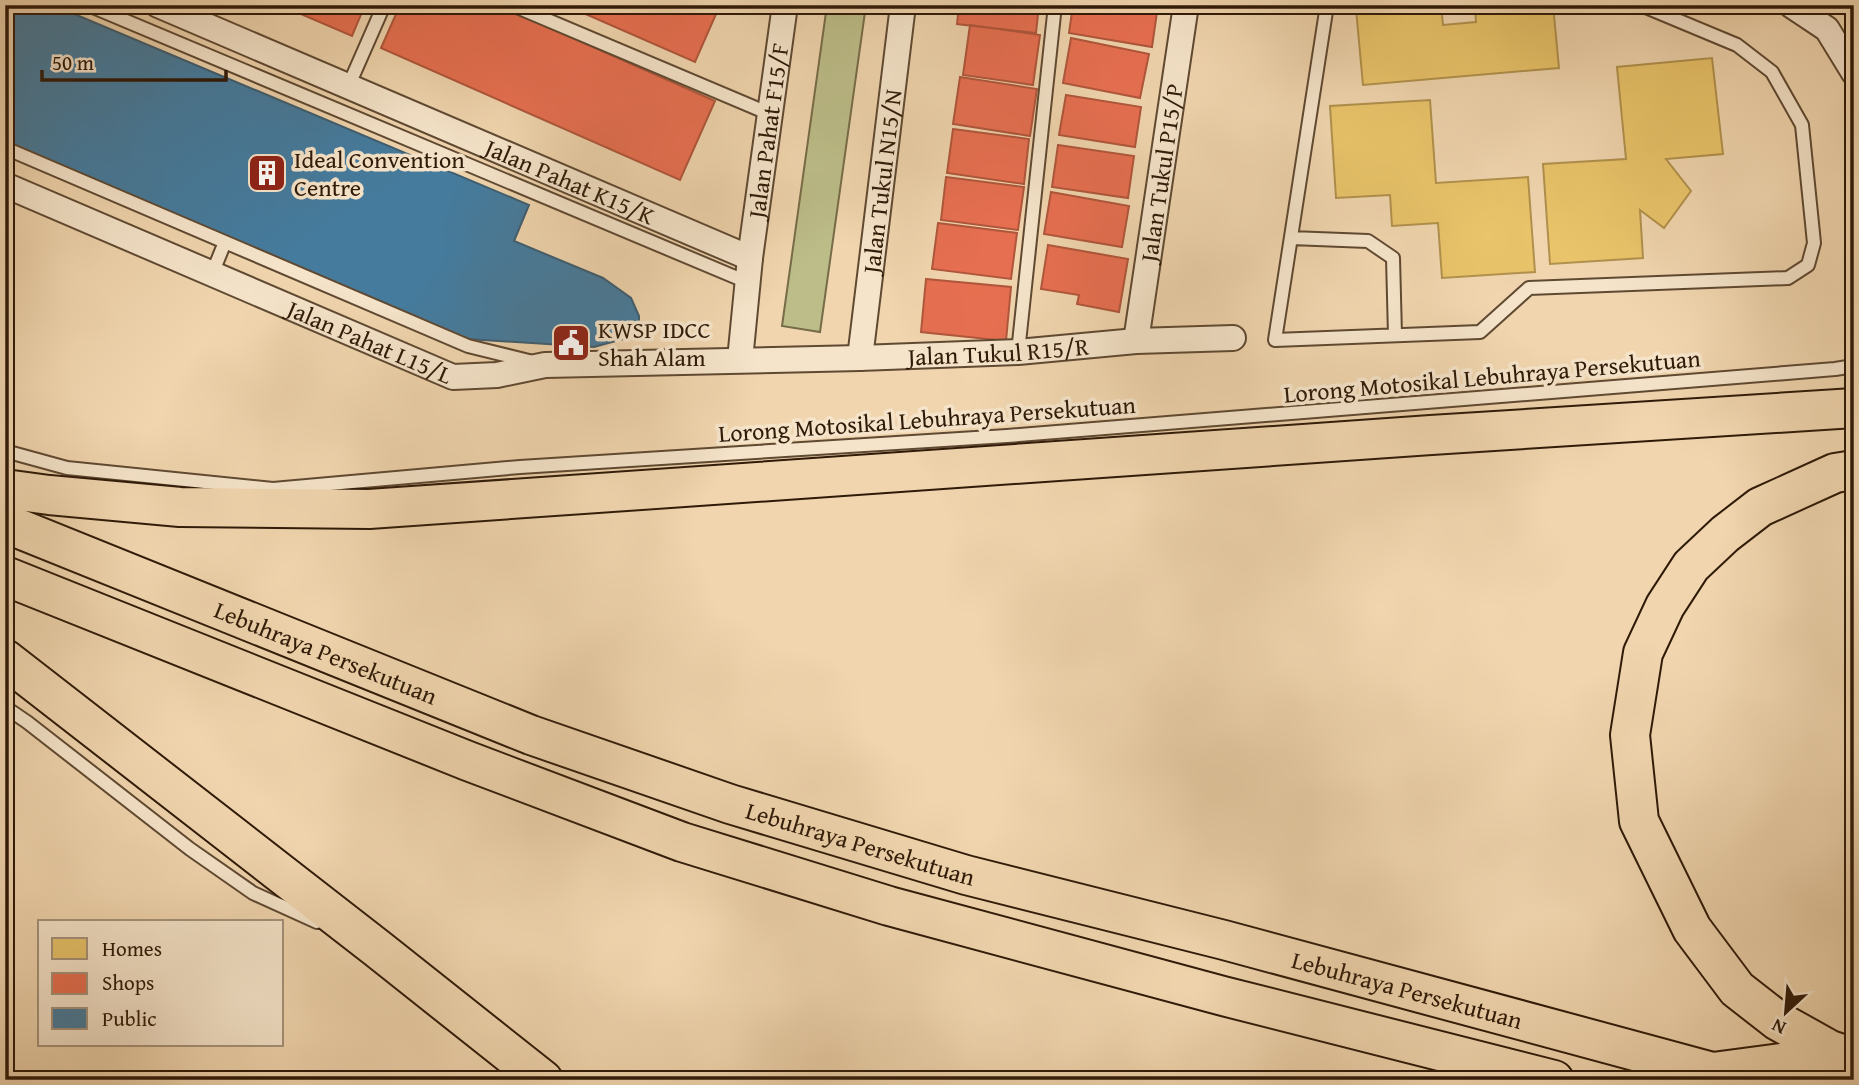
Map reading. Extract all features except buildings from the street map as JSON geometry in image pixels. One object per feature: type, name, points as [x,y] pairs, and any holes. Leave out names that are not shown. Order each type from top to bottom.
[{"type":"highway","points":[[5,489],[180,507],[369,509],[1414,426],[1854,408]]},
{"type":"highway","points":[[1854,470],[1835,472],[1760,507],[1725,534],[1691,566],[1665,606],[1643,653],[1630,736],[1639,821],[1692,929],[1737,989],[1778,1021],[1830,1050],[1854,1058]]},
{"type":"highway","name":"Lebuhraya Persekutuan","points":[[5,523],[531,734],[730,804],[966,875],[1237,943],[1727,1076]]},
{"type":"highway","name":"Lebuhraya Persekutuan","points":[[5,576],[455,756],[682,842],[889,906],[1223,996],[1554,1080]]},
{"type":"highway","points":[[5,659],[543,1080]]},
{"type":"highway","points":[[1727,1076],[1818,1058],[1854,1066]]},
{"type":"street","name":"Jalan Pahat K15/K","points":[[158,5],[348,87],[748,270]]},
{"type":"street","name":"Jalan Pahat F15/F","points":[[748,270],[785,5]]},
{"type":"street","name":"Jalan Tukul N15/N","points":[[860,358],[903,5]]},
{"type":"street","name":"Jalan Tukul P15/P","points":[[1136,341],[1186,5]]},
{"type":"street","points":[[1791,5],[1826,29],[1854,73]]},
{"type":"street","name":"Jalan Pahat L15/L","points":[[5,185],[453,377],[497,375],[545,365],[740,360]]},
{"type":"street","points":[[740,360],[748,270]]},
{"type":"street","name":"Jalan Tukul R15/R","points":[[740,360],[1018,352],[1136,341],[1233,338]]},
{"type":"lane","points":[[88,5],[748,270]]},
{"type":"lane","points":[[348,87],[384,5]]},
{"type":"lane","points":[[512,5],[770,114]]},
{"type":"lane","points":[[1018,352],[1055,5]]},
{"type":"lane","points":[[1327,5],[1275,340],[1480,332],[1530,288],[1788,278],[1808,265],[1814,243],[1802,125],[1772,72],[1737,45],[1640,5]]},
{"type":"lane","points":[[5,148],[468,346],[545,365]]},
{"type":"lane","points":[[1291,239],[1368,241],[1393,258],[1395,335]]},
{"type":"lane","points":[[212,274],[225,242]]},
{"type":"lane","name":"Lorong Motosikal Lebuhraya Persekutuan","points":[[5,451],[67,468],[273,489],[520,467],[1007,436],[1854,366]]},
{"type":"lane","points":[[1380,406],[1414,426]]},
{"type":"lane","points":[[5,707],[190,849],[253,893],[378,949]]},
{"type":"green space","points":[[827,5],[866,5],[820,332],[782,326]]},
{"type":"place","name":"Ideal Convention Centre","points":[[267,173]]},
{"type":"place","name":"KWSP IDCC Shah Alam","points":[[571,343]]}]
